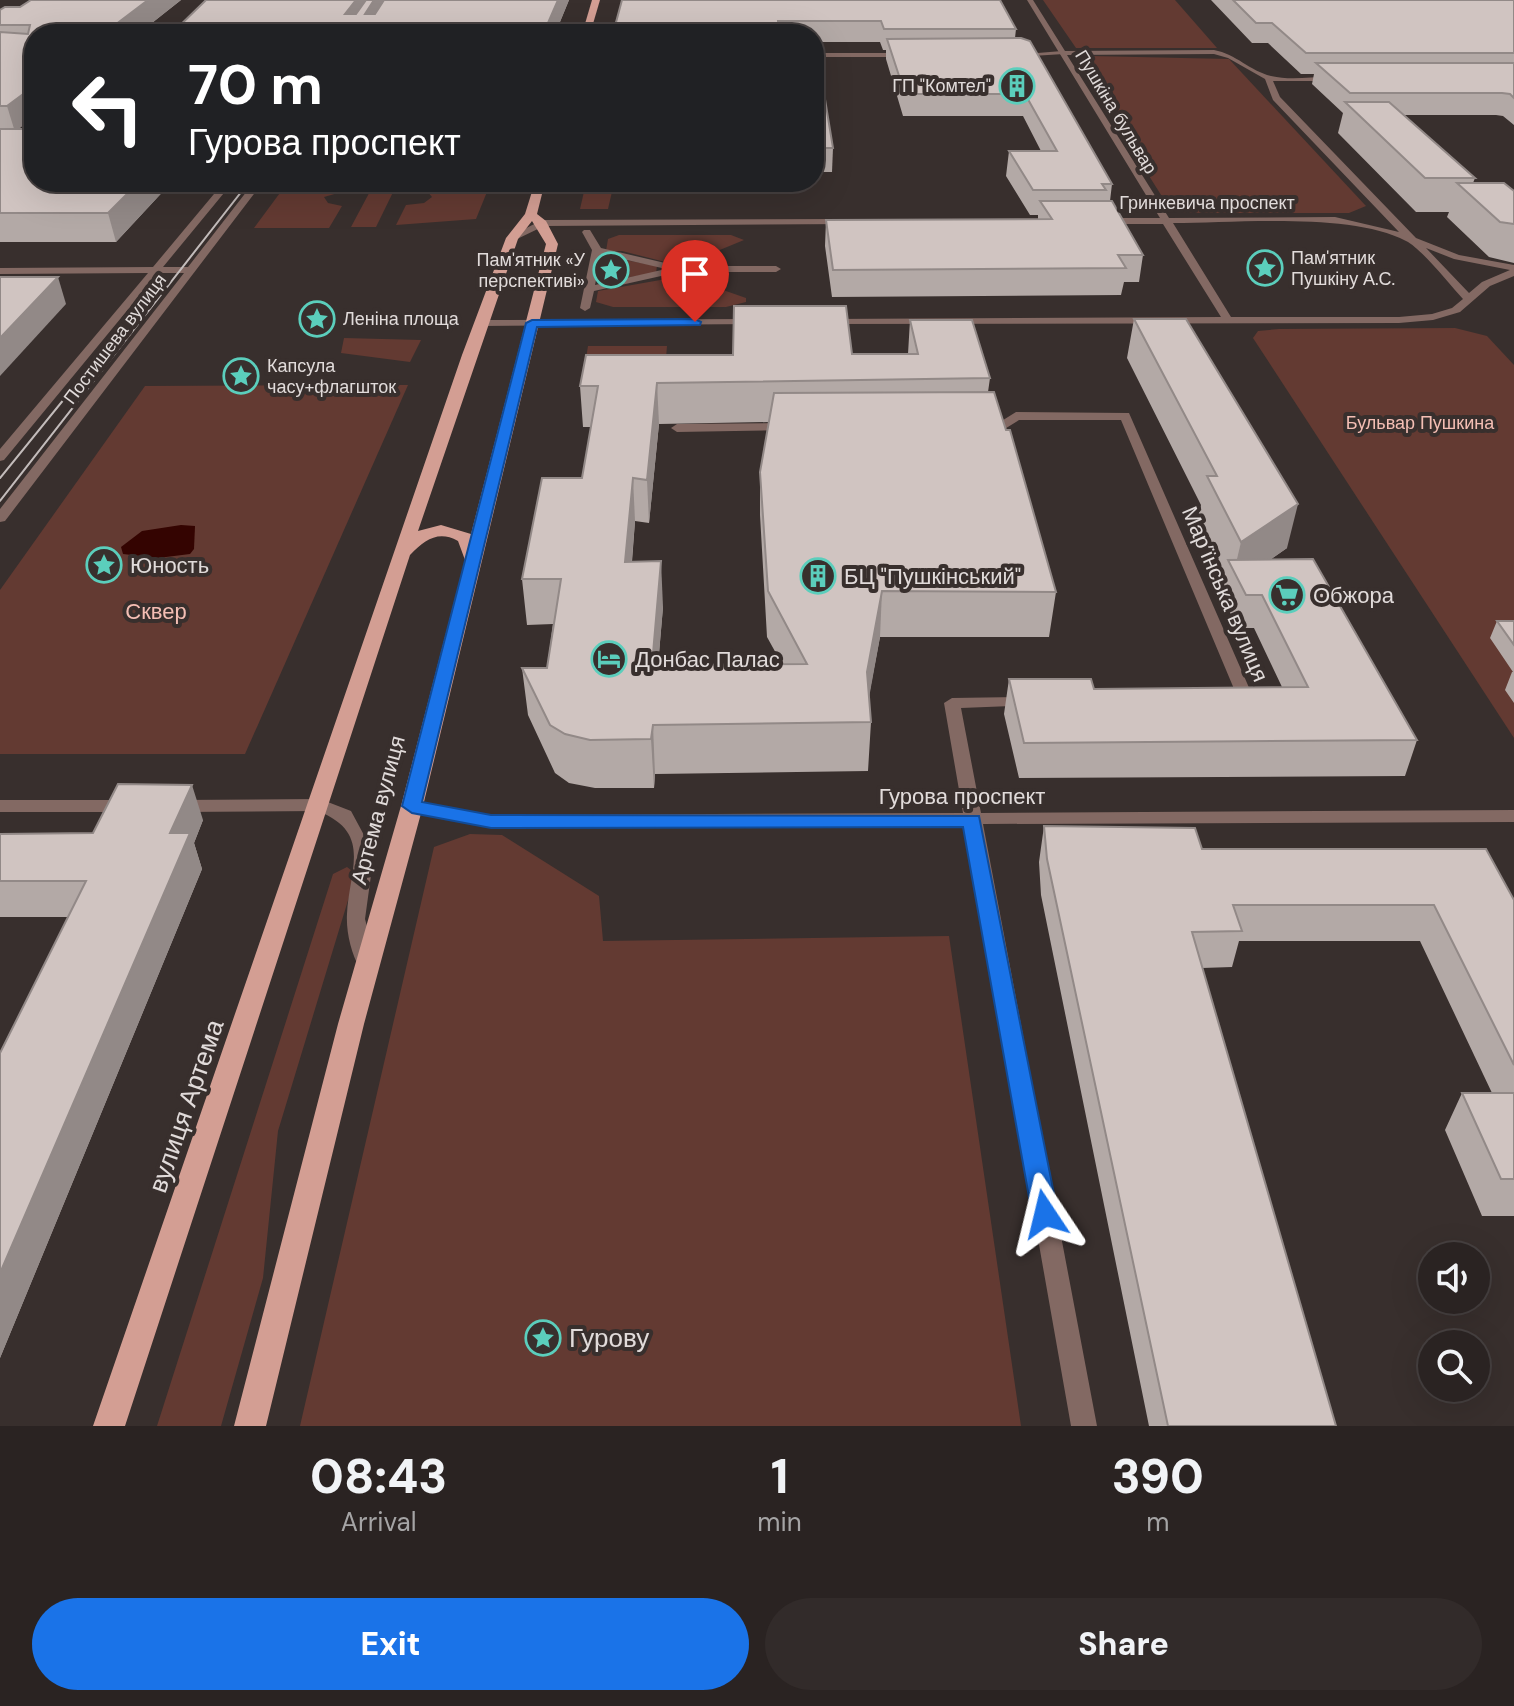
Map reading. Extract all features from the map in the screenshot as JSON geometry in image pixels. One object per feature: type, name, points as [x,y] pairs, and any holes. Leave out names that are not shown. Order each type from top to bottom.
[{"type":"main road","points":[[589,24],[596,0]]},
{"type":"main road","name":"Артема вулиця","points":[[250,1426],[367,964],[412,806],[552,244],[537,219],[539,192]]},
{"type":"main road","name":"Артема вулиця","points":[[320,805],[401,556],[512,238],[537,219]]},
{"type":"main road","points":[[401,556],[415,538],[430,531],[455,531],[466,538],[472,558]]},
{"type":"main road","name":"вулиця Артема","points":[[109,1426],[320,805]]},
{"type":"street","name":"Пушкіна бульвар","points":[[1030,0],[1228,321]]},
{"type":"street","points":[[1010,55],[1205,51],[1234,55],[1251,71],[1269,79],[1344,79]]},
{"type":"street","points":[[824,55],[916,55]]},
{"type":"street","points":[[1269,79],[1276,98],[1467,297]]},
{"type":"street","name":"Постишева вулиця","points":[[0,457],[220,192]]},
{"type":"street","name":"Постишева вулиця","points":[[0,518],[251,192]]},
{"type":"street","points":[[537,219],[858,222]]},
{"type":"street","name":"Гринкевича проспект","points":[[1085,221],[1335,220],[1386,230],[1417,245],[1514,270]]},
{"type":"street","points":[[585,308],[597,250],[587,232]]},
{"type":"street","points":[[597,250],[679,269]]},
{"type":"street","points":[[589,289],[679,269],[776,269]]},
{"type":"street","points":[[0,271],[190,270]]},
{"type":"street","name":"Гринкевича проспект","points":[[809,322],[1433,317],[1465,305],[1467,297],[1514,270]]},
{"type":"street","points":[[482,323],[766,322]]},
{"type":"street","name":"Мар’їнська вулиця","points":[[958,426],[1003,426],[1016,416],[1125,416],[1246,699],[1215,700]]},
{"type":"street","points":[[677,428],[803,427]]},
{"type":"street","points":[[1044,702],[952,703],[1084,1426]]},
{"type":"street","points":[[0,806],[320,805],[345,815],[364,851],[366,869],[356,905],[357,937],[367,964]]},
{"type":"street","name":"Гурова проспект","points":[[412,806],[491,821],[1514,816]]},
{"type":"green space","points":[[1043,0],[1175,0],[1217,48],[1076,48]]},
{"type":"green space","points":[[1091,56],[1229,59],[1366,206],[1349,213],[1201,213],[1180,212],[1168,206],[1076,60]]},
{"type":"green space","points":[[281,192],[342,192],[324,197],[328,203],[342,206],[329,228],[254,228]]},
{"type":"green space","points":[[370,192],[393,192],[376,227],[351,227]]},
{"type":"green space","points":[[428,192],[487,192],[476,219],[396,225],[406,205],[424,203],[432,197]]},
{"type":"green space","points":[[584,192],[612,192],[608,209],[580,209]]},
{"type":"green space","points":[[619,235],[731,235],[744,240],[681,266],[622,251],[606,251],[608,239]]},
{"type":"green space","points":[[604,256],[657,266],[656,273],[599,282]]},
{"type":"green space","points":[[683,276],[746,298],[746,302],[726,307],[613,307],[596,302],[598,291]]},
{"type":"green space","name":"Бульвар Пушкина","points":[[1455,328],[1487,336],[1514,365],[1514,738],[1253,338],[1258,331],[1279,329]]},
{"type":"green space","points":[[344,338],[421,340],[410,362],[341,353]]},
{"type":"green space","points":[[588,346],[667,346],[665,370],[584,371]]},
{"type":"green space","name":"Сквер","points":[[408,385],[245,754],[0,754],[0,590],[145,386]]},
{"type":"green space","points":[[470,834],[502,835],[599,896],[603,941],[949,936],[1021,1426],[300,1426],[434,847]]},
{"type":"green space","points":[[347,867],[356,874],[278,1131],[263,1278],[221,1426],[157,1426],[333,874]]},
{"type":"shaded area","points":[[195,526],[194,549],[190,554],[158,558],[123,554],[121,547],[142,531]]},
{"type":"building","points":[[31,0],[148,0],[116,24],[0,25],[0,10],[20,7]]},
{"type":"building","points":[[206,0],[356,0],[345,14],[356,14],[366,0],[374,0],[365,14],[375,14],[384,0],[558,0],[548,23],[181,24]]},
{"type":"building","points":[[622,0],[1000,0],[1016,29],[884,29],[881,21],[616,24]]},
{"type":"building","points":[[1233,0],[1514,0],[1514,53],[1306,53],[1272,23],[1256,23]]},
{"type":"building","points":[[0,32],[24,34],[24,93],[7,106],[0,106]]},
{"type":"building","points":[[1021,38],[1030,41],[1112,184],[1102,184],[1106,190],[1033,190],[1009,151],[1057,151],[1025,94],[905,94],[887,39]]},
{"type":"building","points":[[1316,63],[1514,63],[1514,98],[1502,93],[1350,93]]},
{"type":"building","points":[[824,93],[833,148],[824,148]]},
{"type":"building","points":[[1345,102],[1389,102],[1475,178],[1425,178]]},
{"type":"building","points":[[0,129],[24,129],[24,192],[129,192],[108,213],[0,213]]},
{"type":"building","points":[[1457,183],[1504,183],[1514,191],[1514,224],[1500,222]]},
{"type":"building","points":[[1040,201],[1112,201],[1143,255],[1118,255],[1126,268],[833,270],[826,220],[1052,219]]},
{"type":"building","points":[[0,277],[58,277],[0,338]]},
{"type":"building","points":[[734,306],[846,306],[852,354],[918,354],[910,320],[972,320],[990,378],[657,383],[647,480],[633,478],[625,562],[661,561],[652,665],[807,664],[768,591],[760,472],[774,393],[994,392],[1006,430],[1010,430],[1056,592],[882,591],[867,672],[871,722],[653,725],[651,739],[590,740],[565,734],[550,725],[522,668],[547,668],[561,579],[522,579],[542,478],[582,478],[598,386],[580,386],[586,355],[733,355]]},
{"type":"building","points":[[1134,319],[1186,319],[1298,504],[1241,542],[1207,476],[1217,476]]},
{"type":"building","points":[[1313,559],[1417,740],[1024,743],[1009,679],[1091,679],[1094,689],[1308,687],[1262,595],[1246,595],[1228,560]]},
{"type":"building","points":[[1497,621],[1514,621],[1514,645]]},
{"type":"building","points":[[118,784],[192,785],[170,833],[190,833],[0,1273],[0,1053],[86,881],[0,881],[0,834],[93,833]]},
{"type":"building","points":[[1044,826],[1195,828],[1202,849],[1486,849],[1514,900],[1514,1065],[1434,905],[1233,905],[1242,931],[1192,932],[1336,1426],[1168,1426],[1047,859]]},
{"type":"building","points":[[1462,1093],[1514,1093],[1514,1179],[1501,1179]]},
{"type":"tram line","points":[[0,501],[241,192]]},
{"type":"tram line","points":[[0,478],[116,335]]},
{"type":"place","name":"ГП \"Комтел\"","points":[[1017,86]]},
{"type":"place","name":"Пам'ятник Пушкіну А.С.","points":[[1265,268]]},
{"type":"place","name":"Пам'ятник «У перспективі»","points":[[611,270]]},
{"type":"place","name":"Леніна площа","points":[[317,319]]},
{"type":"place","name":"Капсула часу+флагшток","points":[[241,376]]},
{"type":"place","name":"Юность","points":[[104,565]]},
{"type":"place","name":"БЦ \"Пушкінський\"","points":[[818,576]]},
{"type":"place","name":"Обжора","points":[[1287,595]]},
{"type":"place","name":"Донбас Палас","points":[[609,659]]},
{"type":"place","name":"Гурову","points":[[543,1338]]},
{"type":"route","points":[[695,322],[532,323],[412,806],[491,821],[972,821],[1045,1214]]}]
